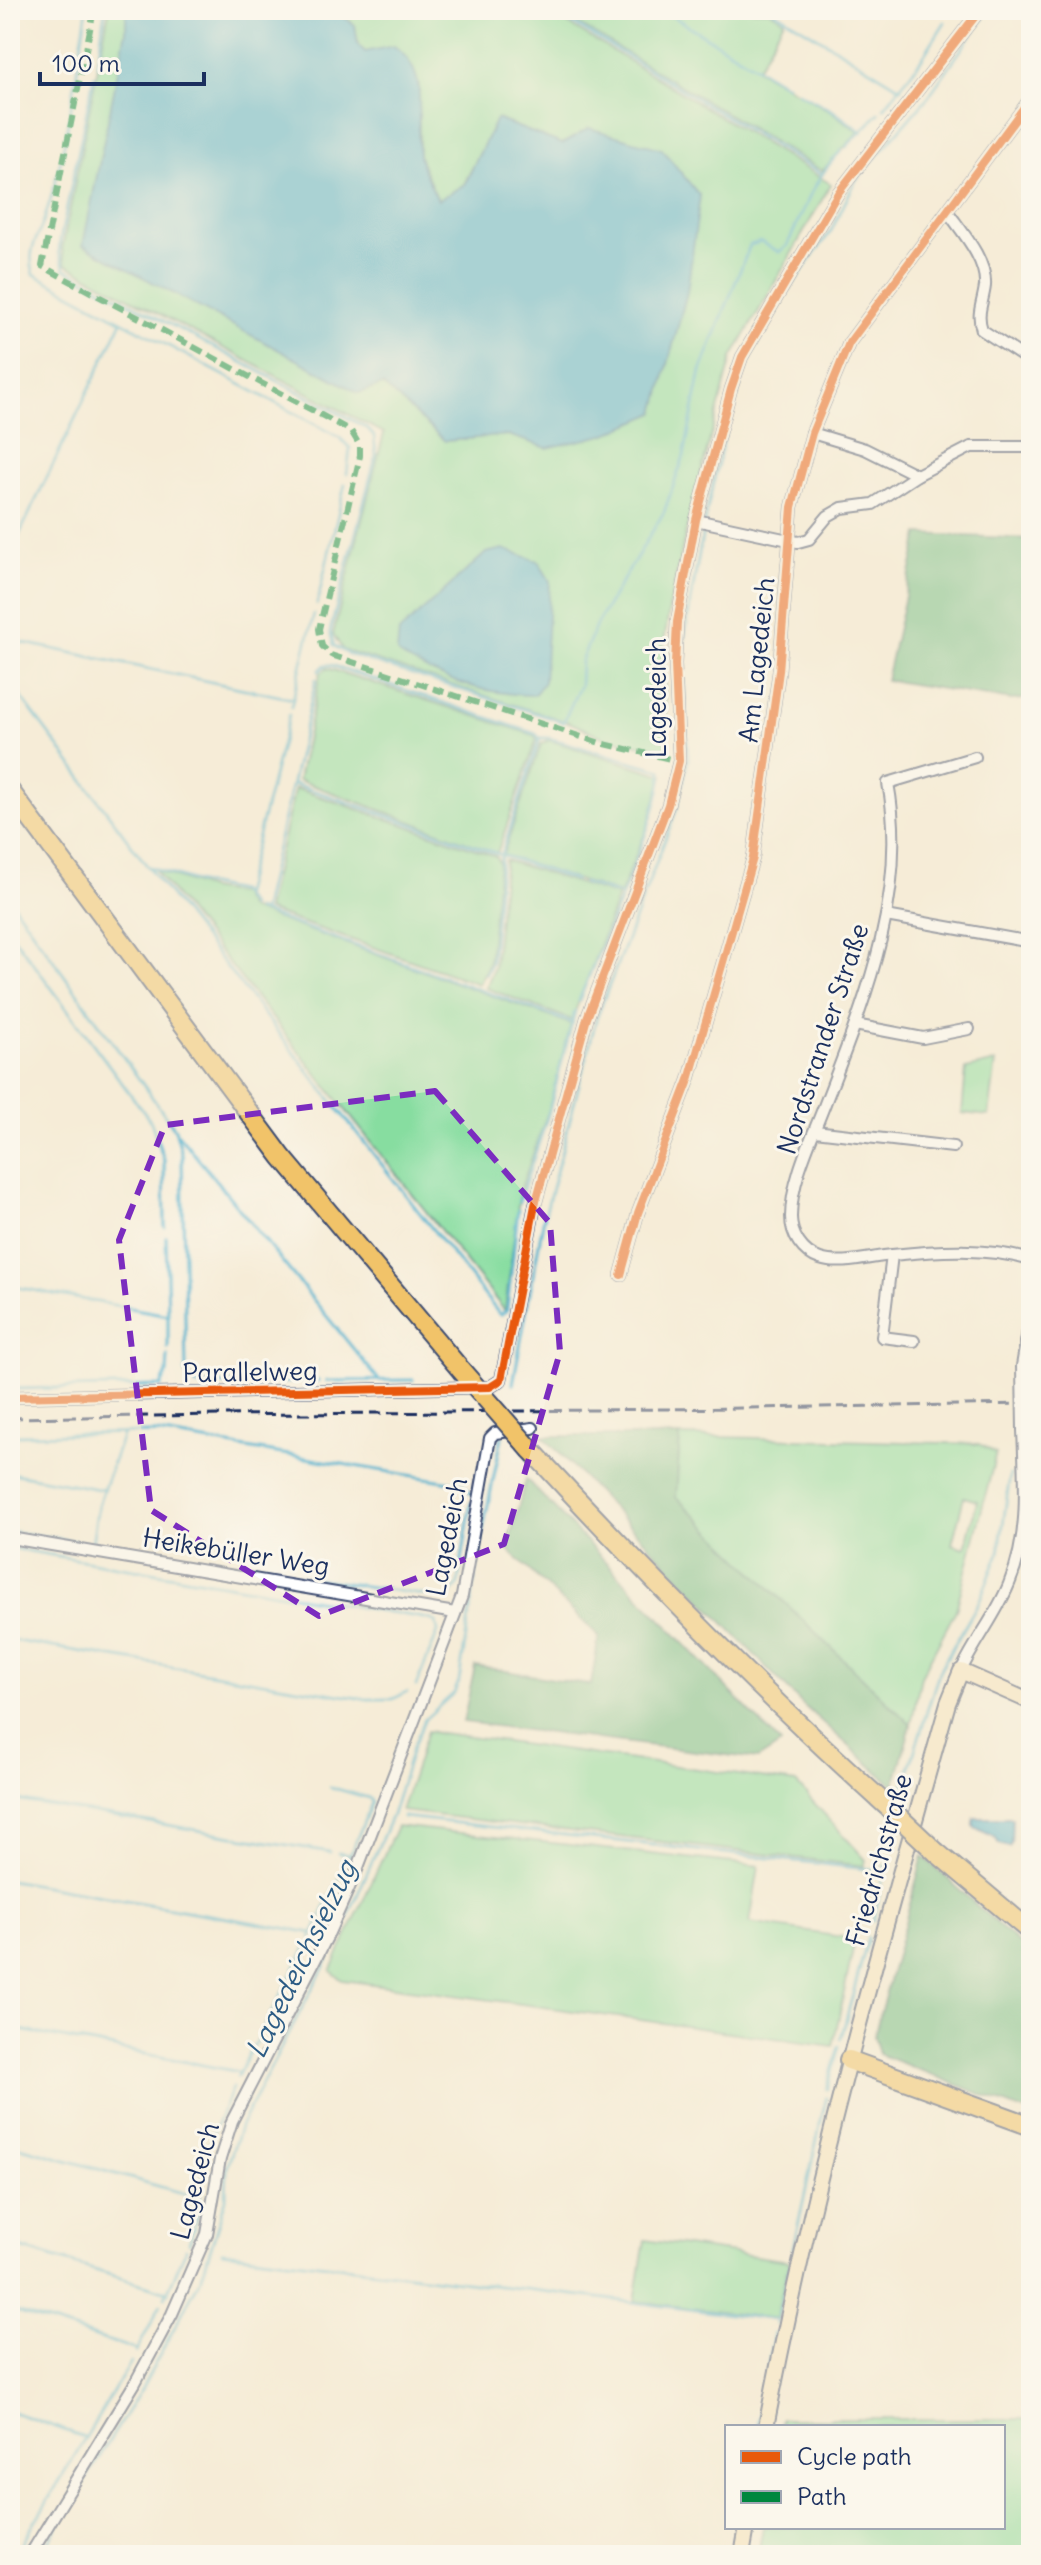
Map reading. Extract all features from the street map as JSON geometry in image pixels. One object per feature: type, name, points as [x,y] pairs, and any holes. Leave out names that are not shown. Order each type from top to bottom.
[{"type":"highway","points":[[10,791],[282,1157],[531,1450],[715,1644],[794,1722],[936,1852],[1031,1932]]},
{"type":"highway","points":[[849,2060],[1031,2126]]},
{"type":"street","name":"Lagedeich","points":[[490,1387],[501,1380],[505,1368],[535,1205],[587,1018],[668,805],[679,761],[675,664],[677,622],[696,520],[742,357],[838,193],[980,10]]},
{"type":"street","name":"Am Lagedeich","points":[[621,1275],[638,1213],[689,1080],[753,858],[779,671],[792,507],[812,433],[849,343],[1031,98]]},
{"type":"street","points":[[948,212],[984,273],[985,288],[978,309],[982,330],[1031,362]]},
{"type":"street","points":[[812,433],[865,449],[917,475]]},
{"type":"street","points":[[788,541],[809,539],[835,512],[873,504],[917,475],[971,447],[1031,447]]},
{"type":"street","name":"Am Lagedeich","points":[[696,520],[788,541]]},
{"type":"street","name":"Nordstrander Straße","points":[[892,1255],[833,1262],[805,1251],[795,1237],[791,1218],[794,1195],[855,1025],[886,916],[894,835],[888,783],[975,757]]},
{"type":"street","points":[[886,916],[1031,942]]},
{"type":"street","points":[[855,1025],[923,1038],[969,1029]]},
{"type":"street","points":[[815,1131],[953,1147]]},
{"type":"street","points":[[914,1341],[882,1337],[892,1255],[972,1251],[1031,1260]]},
{"type":"street","name":"Friedrichstraße","points":[[766,2425],[801,2257],[849,2060],[948,1703],[961,1671],[1009,1586],[1018,1561],[1025,1509],[1022,1366],[1031,1313]]},
{"type":"street","name":"Parallelweg","points":[[10,1397],[490,1387]]},
{"type":"street","name":"Lagedeich","points":[[30,2555],[135,2383],[191,2273],[207,2234],[220,2159],[232,2121],[327,1937],[357,1870],[455,1613],[465,1581],[486,1448],[495,1433],[533,1428]]},
{"type":"street","name":"Heikebüller Weg","points":[[10,1538],[407,1602],[455,1613]]},
{"type":"street","points":[[961,1671],[1031,1702]]},
{"type":"street","points":[[742,2555],[747,2529]]},
{"type":"highlighted area","points":[[435,1091],[550,1223],[560,1352],[504,1544],[319,1616],[151,1510],[119,1240],[165,1125]]},
{"type":"green space","points":[[109,10],[126,10],[126,31],[383,385],[445,441],[508,435],[547,448],[562,144],[497,119],[464,184],[438,201],[419,157],[419,85],[394,46],[365,52],[358,45],[355,25],[334,10],[545,10],[831,184],[732,358],[689,517],[669,609],[663,650],[668,745],[663,749],[605,738],[571,723],[343,650],[333,634],[384,433],[65,264],[62,249]]},
{"type":"green space","points":[[555,10],[769,10],[784,20],[757,69],[832,112],[859,132],[822,171]]},
{"type":"green space","points":[[919,534],[1031,539],[1031,698],[1012,700],[886,680]]},
{"type":"green space","points":[[327,668],[534,735],[537,739],[497,853],[298,780],[320,674]]},
{"type":"green space","points":[[549,740],[663,775],[648,826],[620,894],[503,855],[541,744]]},
{"type":"green space","points":[[295,788],[496,856],[499,863],[489,962],[479,984],[266,910]]},
{"type":"green space","points":[[505,860],[618,896],[572,1020],[486,988],[494,967]]},
{"type":"green space","points":[[155,870],[209,889],[240,894],[249,909],[571,1024],[549,1109],[520,1191],[505,1311]]},
{"type":"green space","points":[[996,1062],[989,1116],[962,1113],[966,1069]]},
{"type":"green space","points":[[543,1436],[680,1436],[676,1497],[911,1725],[894,1786],[803,1705]]},
{"type":"green space","points":[[680,1436],[979,1444],[996,1454],[956,1610],[921,1676],[911,1725],[675,1497]],"holes":[[[964,1497],[977,1501],[965,1548],[952,1544]]]},
{"type":"green space","points":[[526,1479],[781,1744],[758,1759],[463,1722],[475,1666],[591,1685],[599,1636],[507,1549]]},
{"type":"green space","points":[[427,1731],[796,1783],[866,1860],[864,1866],[401,1811]]},
{"type":"green space","points":[[397,1826],[759,1866],[750,1923],[855,1939],[833,2046],[342,1980],[331,1971]]},
{"type":"green space","points":[[923,1856],[1031,1955],[1031,2114],[879,2054],[874,2036]]},
{"type":"green space","points":[[645,2240],[789,2261],[776,2319],[635,2301]]},
{"type":"green space","points":[[781,2419],[1031,2419],[1031,2555],[758,2555],[763,2529],[1005,2529],[1005,2425],[780,2425]]},
{"type":"water","points":[[126,10],[334,10],[355,25],[358,45],[365,52],[394,46],[414,70],[418,82],[419,155],[438,200],[465,184],[496,119],[562,144],[589,128],[662,149],[700,196],[687,292],[655,413],[604,435],[547,448],[508,435],[445,441],[383,385],[359,393],[83,245],[126,31]]},
{"type":"water","points":[[503,549],[538,561],[550,581],[544,682],[534,695],[498,692],[462,684],[428,671],[397,653],[399,632],[486,553]]},
{"type":"water","points":[[974,1818],[1012,1818],[1009,1847],[974,1827]]},
{"type":"waterway","points":[[87,10],[59,167],[32,251],[34,274],[339,437],[350,448],[347,474]]},
{"type":"waterway","points":[[97,65],[105,10]]},
{"type":"waterway","points":[[551,10],[821,174]]},
{"type":"waterway","points":[[662,10],[786,85]]},
{"type":"waterway","points":[[773,10],[901,88]]},
{"type":"waterway","name":"Lagedeichsielzug","points":[[513,1384],[543,1222],[596,1020],[678,806],[688,760],[682,651],[706,514],[733,399],[750,353],[784,296],[831,231],[856,180],[928,97],[989,10]]},
{"type":"waterway","points":[[884,108],[921,60],[945,22]]},
{"type":"waterway","points":[[94,76],[60,241],[59,252],[65,269],[367,428],[374,436],[376,456],[330,632],[334,646],[348,654],[564,722]]},
{"type":"waterway","points":[[798,92],[832,110],[862,132]]},
{"type":"waterway","points":[[846,147],[879,113]]},
{"type":"waterway","points":[[563,723],[580,685],[581,661],[597,623],[664,512],[684,456],[701,371],[750,245],[761,242],[779,252],[787,246],[817,183],[842,150]]},
{"type":"waterway","points":[[10,554],[121,323]]},
{"type":"waterway","points":[[317,604],[345,484]]},
{"type":"waterway","points":[[291,707],[314,614]]},
{"type":"waterway","points":[[10,640],[293,699]]},
{"type":"waterway","points":[[319,671],[325,665],[331,665],[536,734],[539,738],[549,738],[661,770],[661,784],[654,810],[579,1001]]},
{"type":"waterway","points":[[262,912],[316,679]]},
{"type":"waterway","points":[[10,682],[148,867],[500,1315],[507,1310],[518,1210]]},
{"type":"waterway","points":[[243,894],[289,715]]},
{"type":"waterway","points":[[486,974],[491,963],[501,856],[540,738]]},
{"type":"waterway","points":[[294,784],[575,880]]},
{"type":"waterway","points":[[150,867],[195,882],[239,891],[250,906]]},
{"type":"waterway","points":[[583,883],[620,895]]},
{"type":"waterway","points":[[10,900],[175,1129],[182,1154],[186,1373],[197,1385],[318,1381]]},
{"type":"waterway","points":[[256,910],[573,1023]]},
{"type":"waterway","points":[[10,932],[151,1122],[164,1160],[165,1227]]},
{"type":"waterway","points":[[519,1202],[547,1118],[575,1011]]},
{"type":"waterway","points":[[178,1134],[378,1379]]},
{"type":"waterway","points":[[166,1237],[168,1315]]},
{"type":"waterway","points":[[10,1286],[168,1315],[168,1348]]},
{"type":"waterway","points":[[10,1389],[161,1386],[167,1373],[168,1356]]},
{"type":"waterway","points":[[326,1381],[413,1380]]},
{"type":"waterway","points":[[92,1543],[98,1505],[123,1433]]},
{"type":"waterway","points":[[10,1435],[157,1433],[462,1484],[472,1494]]},
{"type":"waterway","name":"Lagedeichsielzug","points":[[84,2482],[142,2388],[202,2276],[226,2199],[227,2168],[241,2124],[337,1942],[392,1815],[412,1749],[425,1719],[454,1693],[459,1681],[483,1529],[502,1437]]},
{"type":"waterway","points":[[10,1473],[104,1490]]},
{"type":"waterway","points":[[898,1805],[940,1669],[979,1602],[999,1553],[1010,1475]]},
{"type":"waterway","points":[[10,1531],[448,1599],[458,1585],[471,1503]]},
{"type":"waterway","points":[[10,1548],[429,1619],[436,1622],[438,1632],[416,1686]]},
{"type":"waterway","points":[[10,1640],[365,1699],[393,1699],[407,1692]]},
{"type":"waterway","points":[[330,1787],[369,1798],[372,1802],[348,1860]]},
{"type":"waterway","points":[[10,1799],[330,1852]]},
{"type":"waterway","points":[[403,1817],[885,1871]]},
{"type":"waterway","points":[[890,1836],[894,1820]]},
{"type":"waterway","points":[[338,1853],[350,1855]]},
{"type":"waterway","points":[[873,1921],[886,1865]]},
{"type":"waterway","points":[[311,1938],[342,1871]]},
{"type":"waterway","points":[[10,1880],[313,1933]]},
{"type":"waterway","points":[[841,2038],[868,1938]]},
{"type":"waterway","points":[[237,2077],[307,1946]]},
{"type":"waterway","points":[[10,2028],[239,2072]]},
{"type":"waterway","points":[[827,2089],[839,2046]]},
{"type":"waterway","points":[[189,2243],[197,2217],[208,2145],[232,2088]]},
{"type":"waterway","points":[[793,2248],[826,2098]]},
{"type":"waterway","points":[[10,2144],[200,2198]]},
{"type":"waterway","points":[[10,2245],[168,2292]]},
{"type":"waterway","points":[[165,2297],[186,2249]]},
{"type":"waterway","points":[[222,2252],[777,2320]]},
{"type":"waterway","points":[[776,2324],[790,2265]]},
{"type":"waterway","points":[[136,2352],[161,2304]]},
{"type":"waterway","points":[[10,2310],[137,2350]]},
{"type":"waterway","points":[[757,2425],[774,2333]]},
{"type":"waterway","points":[[15,2555],[131,2362]]},
{"type":"waterway","points":[[10,2411],[84,2437]]},
{"type":"waterway","name":"Lagedeichsielzug","points":[[40,2555],[82,2485]]},
{"type":"waterway","points":[[733,2555],[738,2529]]},
{"type":"railway","points":[[10,1418],[1031,1404]]},
{"type":"marked path","points":[[94,10],[42,266],[351,431],[360,446],[360,456],[319,629],[322,646],[331,655],[600,743],[679,761]]},
{"type":"cycle path","points":[[10,1397],[490,1387],[501,1380],[535,1205],[587,1018],[668,805],[679,761],[675,664],[677,622],[696,520],[742,357],[838,193],[980,10]]},
{"type":"cycle path","points":[[621,1275],[638,1213],[689,1080],[753,858],[779,671],[792,507],[812,433],[849,343],[1031,98]]}]
